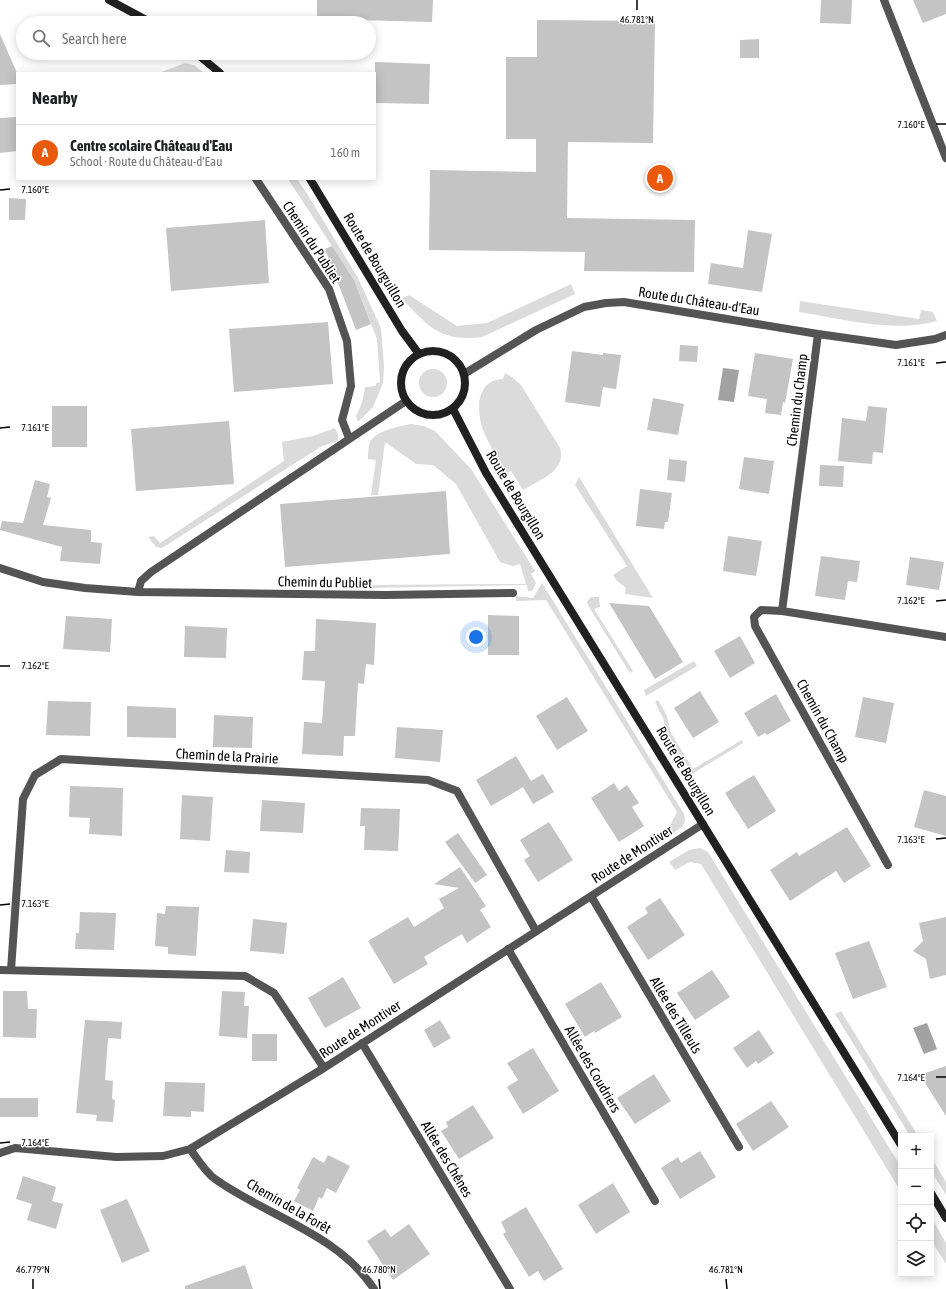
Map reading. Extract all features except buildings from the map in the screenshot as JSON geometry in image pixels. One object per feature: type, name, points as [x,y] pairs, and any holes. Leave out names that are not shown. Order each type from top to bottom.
[{"type":"main road","points":[[109,0],[139,16]]},
{"type":"main road","points":[[204,60],[219,72]]},
{"type":"main road","name":"Route de Bourguillon","points":[[311,180],[402,331],[419,354]]},
{"type":"main road","points":[[438,352],[448,355],[458,363],[464,374],[464,393],[458,403],[453,409],[436,416],[425,415],[413,409],[406,401],[402,392],[401,379],[409,362],[419,354],[438,352]]},
{"type":"main road","name":"Route de Bourgillon","points":[[453,409],[486,473],[898,1140]]},
{"type":"main road","points":[[934,1198],[946,1218]]},
{"type":"street","points":[[884,0],[946,158]]},
{"type":"street","name":"Chemin du Publiet","points":[[257,180],[329,289],[347,341],[351,386],[342,420],[349,438]]},
{"type":"street","name":"Route du Château-d'Eau","points":[[464,374],[536,330],[584,308],[606,303],[624,302],[818,334],[896,345],[935,339],[946,335]]},
{"type":"street","name":"Chemin du Champ","points":[[782,611],[818,334]]},
{"type":"street","points":[[138,592],[142,581],[151,572],[406,401]]},
{"type":"street","name":"Chemin du Publiet","points":[[0,568],[43,582],[85,588],[138,592],[386,595],[513,593]]},
{"type":"street","name":"Chemin du Champ","points":[[888,865],[755,626],[754,617],[761,610],[782,611],[946,637]]},
{"type":"street","name":"Chemin de la Prairie","points":[[11,970],[23,799],[35,775],[61,759],[428,780],[458,791],[536,931]]},
{"type":"street","name":"Route de Montiver","points":[[0,1153],[15,1148],[116,1157],[163,1156],[190,1149],[324,1068],[703,824]]},
{"type":"street","name":"Allée des Tilleuls","points":[[591,896],[739,1147]]},
{"type":"street","name":"Allée des Coudriers","points":[[508,950],[655,1201]]},
{"type":"street","points":[[0,970],[245,976],[274,992],[324,1068]]},
{"type":"street","name":"Allée des Chênes","points":[[362,1043],[510,1289]]},
{"type":"street","name":"Chemin de la Forêt","points":[[190,1149],[214,1178],[333,1247],[366,1277],[374,1289]]},
{"type":"shaded area","points":[[185,63],[194,65],[203,72],[162,72]]},
{"type":"shaded area","points":[[289,180],[298,180],[306,192],[358,278],[381,328],[384,367],[383,383],[373,407],[358,422],[356,416],[362,403],[365,387],[376,386],[376,383],[380,382],[377,339],[354,280]]},
{"type":"shaded area","points":[[571,284],[575,294],[482,337],[468,338],[445,335],[428,325],[402,299],[409,295],[457,326],[487,323]]},
{"type":"shaded area","points":[[800,301],[919,319],[921,310],[933,312],[937,321],[903,326],[868,324],[799,312]]},
{"type":"shaded area","points":[[723,368],[739,370],[734,402],[718,400]]},
{"type":"shaded area","points":[[433,369],[443,373],[447,383],[443,393],[433,397],[423,393],[419,383],[423,373]]},
{"type":"shaded area","points":[[505,373],[521,385],[560,448],[561,456],[556,469],[523,490],[511,471],[507,474],[494,452],[483,430],[479,414],[480,397],[483,390],[494,381],[503,379]]},
{"type":"shaded area","points":[[411,424],[424,426],[435,431],[471,469],[535,571],[531,574],[536,583],[532,591],[528,591],[527,585],[369,588],[365,585],[526,584],[520,564],[513,566],[500,562],[456,484],[433,465],[416,464],[385,442],[378,495],[371,495],[376,460],[368,459],[368,448],[370,442],[382,432]]},
{"type":"shaded area","points":[[335,428],[338,435],[338,440],[322,446],[162,548],[156,547],[148,537],[154,536],[160,543],[284,461],[282,442],[313,436]]},
{"type":"shaded area","points":[[579,477],[653,598],[625,594],[626,588],[617,581],[613,575],[627,566],[575,485]]},
{"type":"shaded area","points":[[542,583],[684,814],[685,821],[682,827],[643,853],[640,849],[666,834],[677,812],[546,600],[516,601],[516,596],[533,598]]},
{"type":"shaded area","points":[[591,597],[599,597],[600,607],[594,609],[633,671],[630,673],[589,607],[587,602]]},
{"type":"shaded area","points":[[694,661],[697,666],[646,696],[644,690]]},
{"type":"shaded area","points":[[658,700],[667,716],[671,733],[693,769],[742,740],[743,743],[692,774],[667,733],[663,718],[655,702]]},
{"type":"shaded area","points":[[700,848],[708,852],[898,1162],[898,1187],[701,864],[690,862],[675,870],[669,862],[689,850]]},
{"type":"shaded area","points":[[841,1011],[916,1133],[908,1133],[835,1014]]},
{"type":"shaded area","points":[[927,1023],[937,1049],[924,1054],[913,1028]]},
{"type":"shaded area","points":[[934,1162],[946,1182],[946,1195],[934,1176]]},
{"type":"shaded area","points":[[934,1222],[946,1243],[946,1264],[934,1245]]},
{"type":"place","name":"Centre scolaire Château d'Eau","points":[[660,178]]}]
